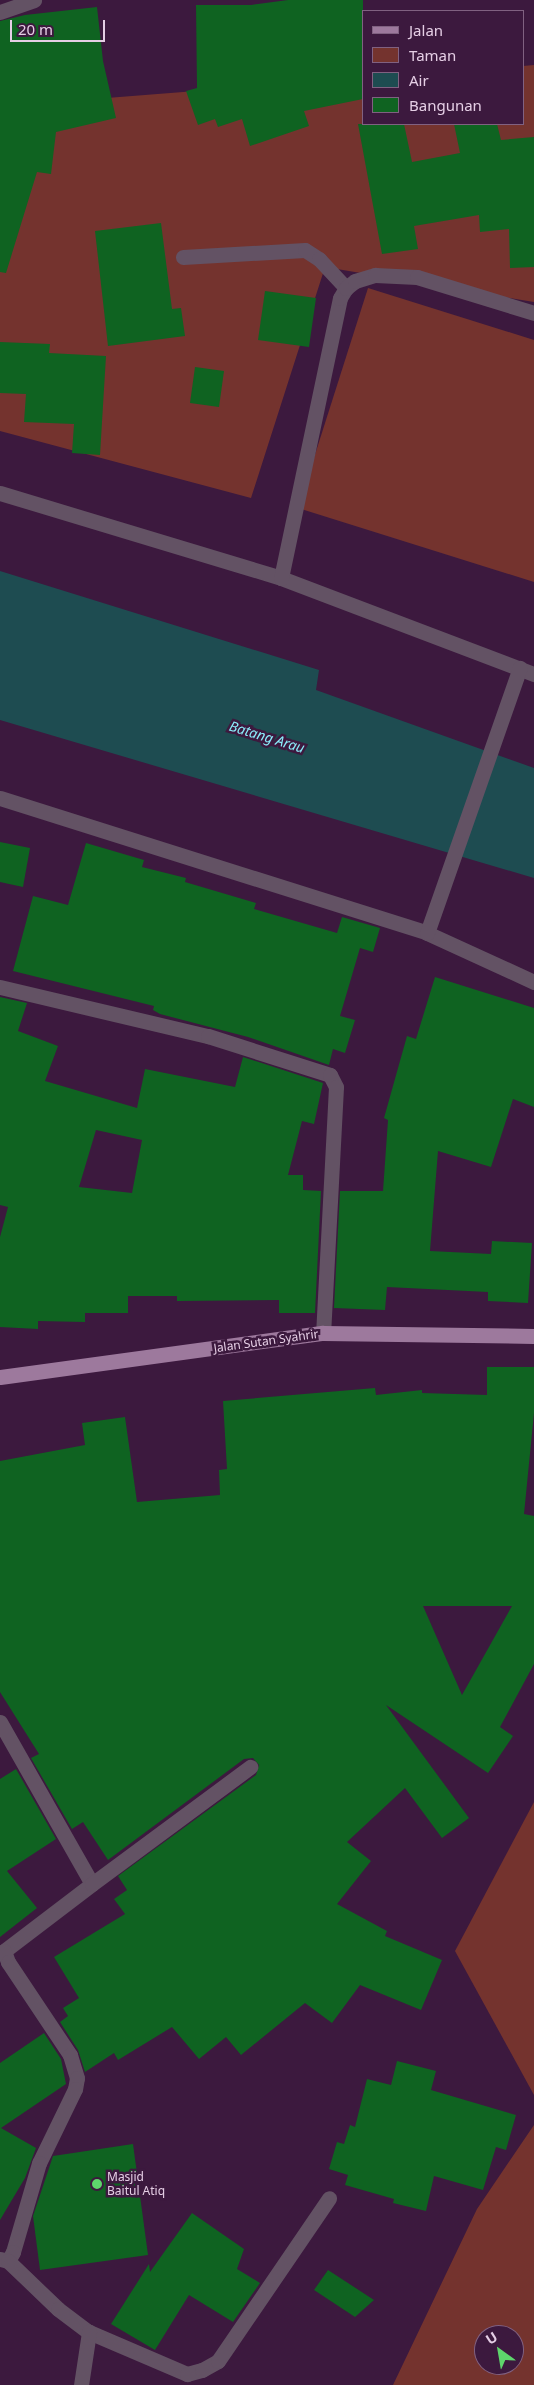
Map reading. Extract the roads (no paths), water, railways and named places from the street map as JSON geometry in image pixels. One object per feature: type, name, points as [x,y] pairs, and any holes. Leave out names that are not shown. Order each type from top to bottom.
[{"type":"main road","name":"Jalan Sutan Syahrir","points":[[0,1377],[323,1333],[534,1336]]},
{"type":"street","points":[[0,12],[34,0]]},
{"type":"street","points":[[182,257],[305,250],[319,259],[346,288]]},
{"type":"street","points":[[281,578],[340,298],[346,288],[355,281],[375,275],[417,277],[534,313]]},
{"type":"street","points":[[0,493],[281,578],[527,671],[503,712],[427,933]]},
{"type":"street","points":[[0,798],[427,933],[534,982]]},
{"type":"street","points":[[0,987],[208,1036],[330,1075],[336,1087],[323,1333]]},
{"type":"street","points":[[0,1722],[92,1884]]},
{"type":"street","points":[[250,1767],[4,1951],[6,1959],[70,2056],[76,2078],[75,2089],[42,2155],[4,2260],[58,2309],[89,2332],[187,2374],[202,2370],[218,2360],[329,2198]]},
{"type":"street","points":[[81,2385],[89,2332]]},
{"type":"water","name":"Batang Arau","points":[[0,571],[319,670],[316,690],[534,768],[534,878],[0,720]]},
{"type":"place","name":"Masjid Baitul Atiq","points":[[97,2184]]}]
